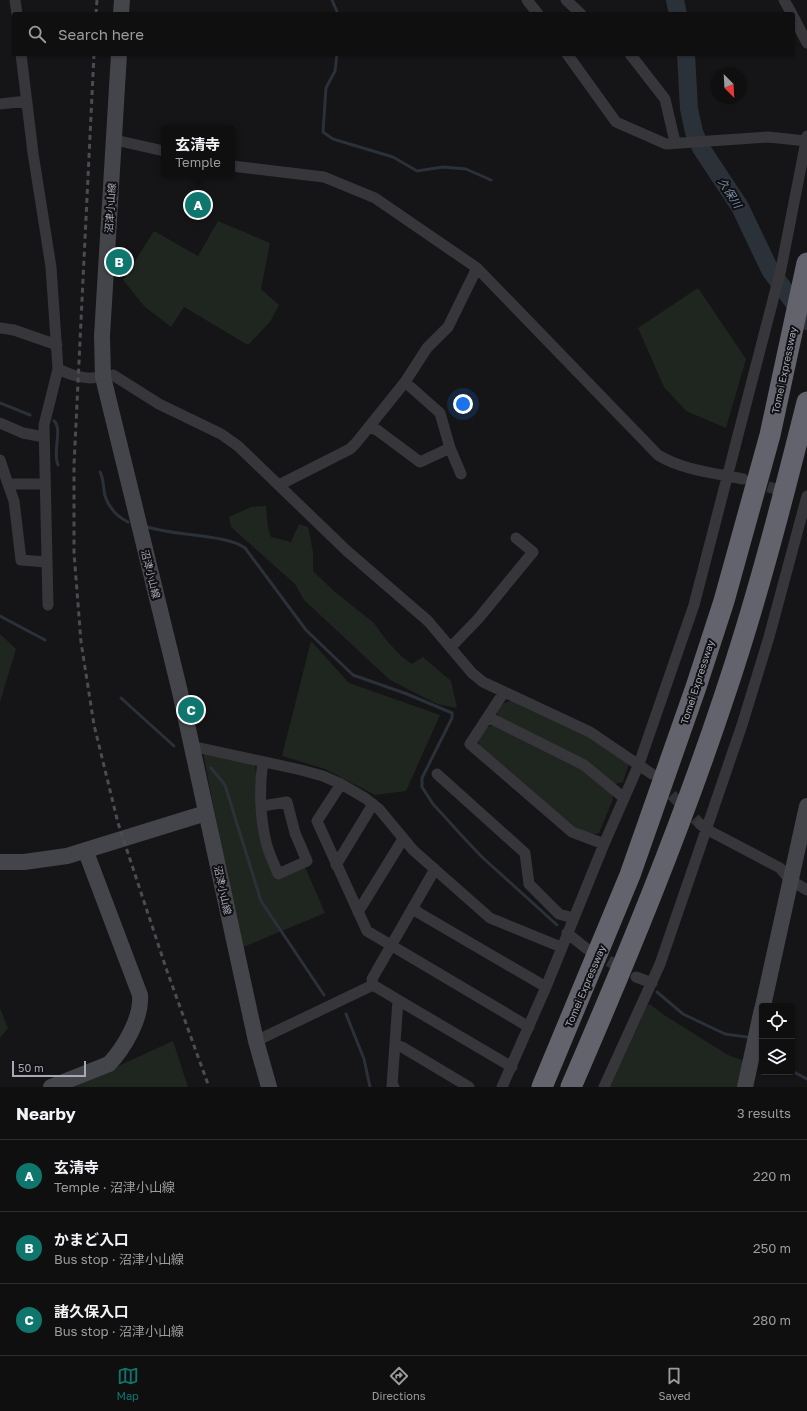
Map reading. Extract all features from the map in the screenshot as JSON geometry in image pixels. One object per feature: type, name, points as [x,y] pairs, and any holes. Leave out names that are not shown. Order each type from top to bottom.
[{"type":"highway","name":"Tomei Expressway","points":[[542,1087],[584,990],[630,875],[696,687],[724,601],[770,435],[807,263]]},
{"type":"highway","points":[[571,1087],[655,885],[724,699],[776,523],[807,402]]},
{"type":"main road","points":[[121,12],[122,0]]},
{"type":"main road","name":"沼津小山線","points":[[119,56],[102,336],[103,377],[180,692],[256,1041],[269,1087]]},
{"type":"main road","points":[[764,1003],[807,806]]},
{"type":"main road","points":[[0,862],[46,860],[86,852],[206,813]]},
{"type":"main road","points":[[51,1087],[109,1064],[115,1057],[135,1024],[141,1004],[140,995],[86,852]]},
{"type":"main road","points":[[745,1087],[759,1023]]},
{"type":"street","points":[[15,0],[17,12]]},
{"type":"street","points":[[528,0],[537,12]]},
{"type":"street","points":[[566,0],[579,12]]},
{"type":"street","points":[[784,0],[790,12]]},
{"type":"street","points":[[795,21],[807,43]]},
{"type":"street","points":[[21,56],[26,101],[51,267],[57,345],[58,369],[44,425],[48,605]]},
{"type":"street","points":[[502,1087],[546,987],[573,918],[639,764],[694,605],[781,269],[807,140],[768,137],[675,142],[666,144],[616,122],[568,56]]},
{"type":"street","points":[[632,56],[665,99],[675,142]]},
{"type":"street","points":[[0,104],[26,101]]},
{"type":"street","points":[[115,140],[161,150]]},
{"type":"street","points":[[235,166],[324,177],[362,191],[376,198],[477,268],[658,455],[669,461],[743,479]]},
{"type":"street","points":[[279,485],[350,449],[405,382],[427,348],[448,328],[477,268]]},
{"type":"street","points":[[0,328],[14,330],[57,345]]},
{"type":"street","points":[[58,369],[72,375],[93,380],[113,375],[159,404],[221,434],[238,446],[347,551],[428,621],[472,673],[483,682],[590,732],[652,774]]},
{"type":"street","points":[[405,382],[440,413],[450,448],[461,474]]},
{"type":"street","points":[[0,422],[23,433],[44,437]]},
{"type":"street","points":[[369,427],[377,430],[420,462],[450,448]]},
{"type":"street","points":[[0,460],[14,501],[21,560],[46,562]]},
{"type":"street","points":[[8,484],[45,484]]},
{"type":"street","points":[[604,1087],[652,983],[703,827],[742,725],[762,659],[805,498]]},
{"type":"street","points":[[451,647],[478,619],[533,552],[516,538]]},
{"type":"street","points":[[504,692],[470,744],[572,832],[604,844]]},
{"type":"street","points":[[488,717],[584,765],[624,798]]},
{"type":"street","points":[[191,746],[323,776],[341,784],[379,809],[403,839],[435,870],[490,918],[561,947]]},
{"type":"street","points":[[262,806],[287,802],[295,833],[307,861],[278,874],[266,842],[262,806],[260,784],[263,762]]},
{"type":"street","points":[[437,774],[525,853],[529,884],[559,914],[573,918]]},
{"type":"street","points":[[341,784],[317,821],[367,931],[529,1026]]},
{"type":"street","points":[[336,865],[373,804]]},
{"type":"street","points":[[703,827],[780,868],[790,880],[807,890]]},
{"type":"street","points":[[358,912],[403,839]]},
{"type":"street","points":[[435,870],[392,947],[372,979],[373,985],[512,1067]]},
{"type":"street","points":[[413,907],[419,913],[546,987]]},
{"type":"street","points":[[567,933],[587,949]]},
{"type":"street","points":[[636,976],[652,983]]},
{"type":"street","points":[[256,1041],[373,985]]},
{"type":"street","points":[[394,1087],[392,1086],[398,1000]]},
{"type":"street","points":[[395,1045],[402,1047],[469,1087]]},
{"type":"shaded area","points":[[218,221],[270,243],[261,289],[279,305],[270,322],[248,345],[184,307],[171,327],[144,306],[123,280],[154,231],[198,256]]},
{"type":"shaded area","points":[[698,288],[746,359],[726,428],[686,411],[664,387],[638,328]]},
{"type":"shaded area","points":[[266,506],[268,528],[271,537],[291,542],[299,524],[308,527],[313,552],[313,571],[335,592],[374,623],[387,641],[401,656],[412,664],[423,657],[451,681],[457,708],[437,704],[390,680],[304,600],[295,584],[231,527],[229,517],[251,507]]},
{"type":"shaded area","points":[[0,634],[16,649],[0,702]]},
{"type":"shaded area","points":[[311,641],[349,683],[440,715],[406,791],[375,795],[325,769],[282,756]]},
{"type":"shaded area","points":[[511,701],[589,737],[629,763],[623,782],[615,784],[498,718],[497,712],[504,703]]},
{"type":"shaded area","points":[[494,725],[582,769],[612,792],[613,799],[599,833],[591,835],[576,828],[480,747],[478,740],[487,727]]},
{"type":"shaded area","points":[[203,753],[255,764],[262,843],[275,880],[305,867],[325,913],[241,948]]},
{"type":"shaded area","points":[[650,1004],[664,1015],[728,1055],[742,1060],[744,1065],[741,1087],[610,1087],[647,1006]]},
{"type":"shaded area","points":[[0,1008],[8,1028],[0,1038]]},
{"type":"shaded area","points":[[173,1041],[188,1087],[72,1087]]},
{"type":"waterway","points":[[332,0],[337,12]]},
{"type":"waterway","name":"久保川","points":[[675,0],[678,12]]},
{"type":"waterway","points":[[337,56],[335,71],[326,88],[323,132],[333,139],[393,157],[417,171],[443,167],[466,169],[491,180]]},
{"type":"waterway","name":"久保川","points":[[686,56],[689,109],[694,132],[701,148],[740,207],[770,270],[807,321]]},
{"type":"waterway","points":[[0,403],[30,415]]},
{"type":"waterway","points":[[54,421],[57,424],[58,429],[56,454],[58,465]]},
{"type":"waterway","points":[[100,472],[105,496],[111,508],[117,515],[128,522]]},
{"type":"waterway","points":[[148,527],[237,543],[245,548],[306,630],[353,675],[407,694],[452,713],[452,718],[422,778],[422,787],[433,804],[482,857],[557,925]]},
{"type":"waterway","points":[[0,616],[45,640]]},
{"type":"waterway","points":[[121,698],[174,746]]},
{"type":"waterway","points":[[211,768],[225,785],[261,901],[324,995]]},
{"type":"waterway","points":[[657,992],[683,1014],[725,1034],[747,1037]]},
{"type":"waterway","points":[[346,1014],[364,1059],[370,1087]]},
{"type":"waterway","points":[[795,1073],[807,1079]]},
{"type":"tunnel","points":[[752,482],[799,496]]},
{"type":"tunnel","points":[[660,783],[700,824]]},
{"type":"tunnel","points":[[594,953],[625,970]]},
{"type":"railway","points":[[96,12],[97,0]]},
{"type":"railway","points":[[94,56],[74,465],[74,553],[81,642],[94,725],[118,823],[167,971],[209,1087]]},
{"type":"place","name":"玄清寺","points":[[198,205]]},
{"type":"place","name":"かまど入口","points":[[119,262]]},
{"type":"place","name":"諸久保入口","points":[[191,710]]}]
